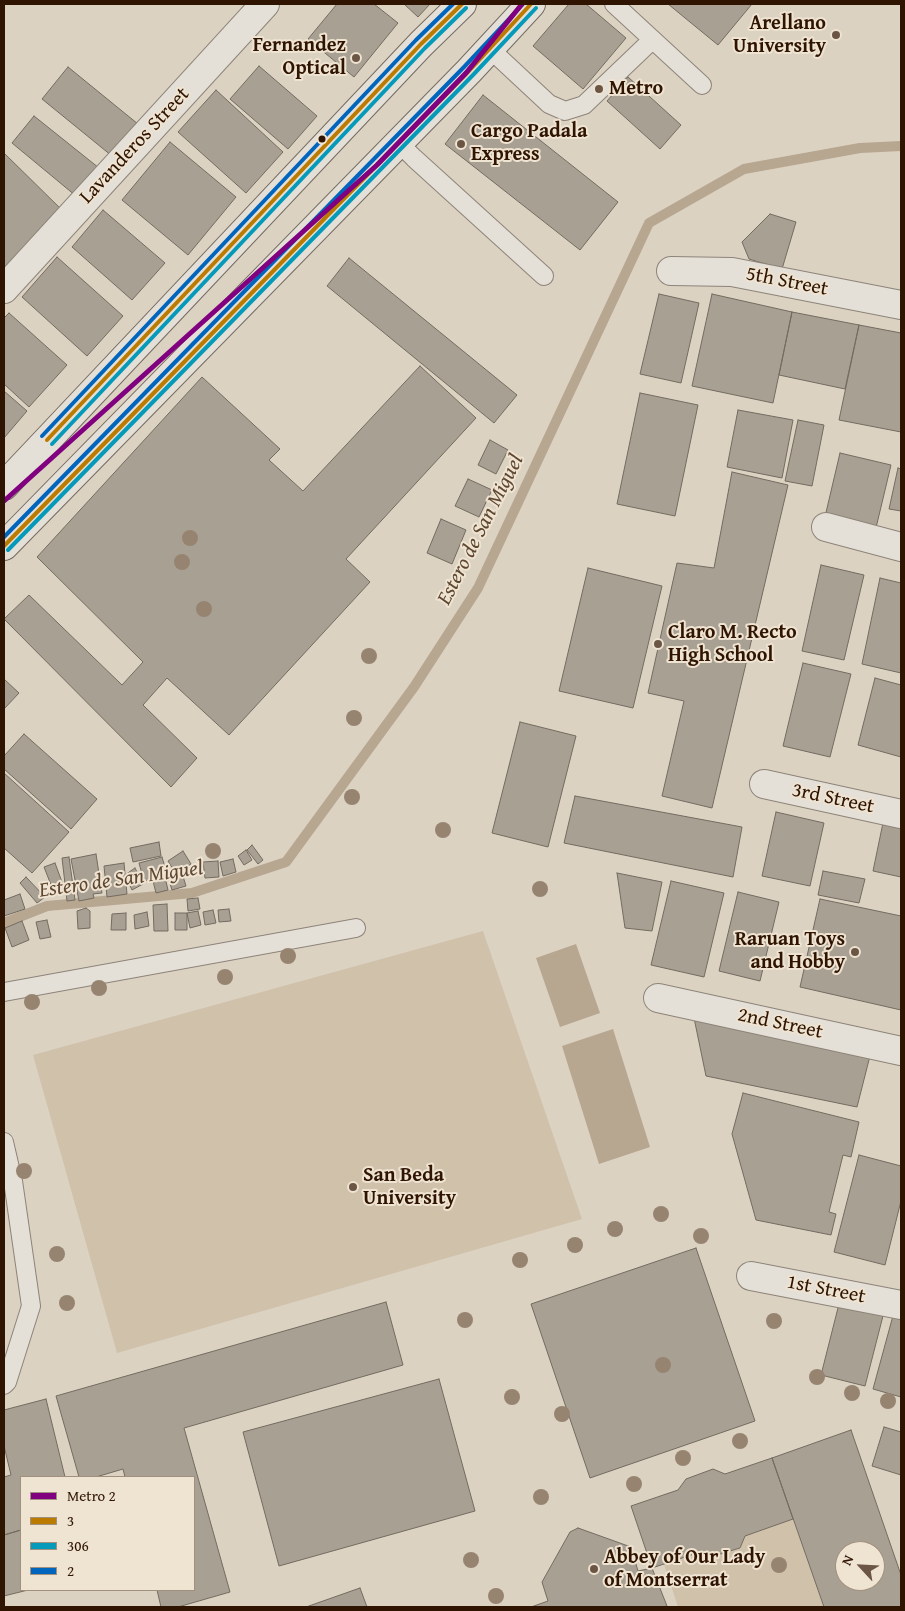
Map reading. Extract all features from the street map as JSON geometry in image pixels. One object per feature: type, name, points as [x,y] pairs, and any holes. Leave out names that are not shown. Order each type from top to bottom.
[{"type":"main road","name":"Lavanderos Street","points":[[4,289],[265,4]]},
{"type":"main road","points":[[4,486],[421,44],[462,4]]},
{"type":"main road","points":[[4,546],[399,143],[531,4]]},
{"type":"main road","name":"5th Street","points":[[671,272],[732,272],[901,305]]},
{"type":"main road","points":[[826,527],[901,546]]},
{"type":"main road","name":"3rd Street","points":[[764,784],[901,814]]},
{"type":"main road","name":"2nd Street","points":[[658,998],[901,1051]]},
{"type":"main road","name":"1st Street","points":[[751,1276],[901,1305]]},
{"type":"lane","points":[[614,4],[702,85]]},
{"type":"lane","points":[[490,49],[549,104],[565,111],[584,105],[652,40]]},
{"type":"lane","points":[[399,143],[544,276]]},
{"type":"lane","points":[[4,992],[356,928]]},
{"type":"lane","points":[[4,1142],[13,1181],[31,1306],[7,1382],[4,1385]]},
{"type":"shaded area","points":[[483,931],[582,1219],[117,1353],[33,1055]]},
{"type":"shaded area","points":[[576,944],[600,1013],[560,1027],[536,958]]},
{"type":"shaded area","points":[[613,1029],[650,1147],[599,1164],[562,1046]]},
{"type":"shaded area","points":[[793,1519],[824,1607],[678,1607],[664,1564],[697,1553],[704,1559],[740,1549],[745,1536]]},
{"type":"building","points":[[337,4],[374,4],[398,23],[354,77],[308,39]]},
{"type":"building","points":[[404,4],[430,4],[418,17]]},
{"type":"building","points":[[569,4],[586,4],[626,38],[583,89],[533,46]]},
{"type":"building","points":[[668,4],[752,4],[718,45]]},
{"type":"building","points":[[259,66],[317,116],[288,149],[230,99]]},
{"type":"building","points":[[68,67],[138,124],[112,156],[42,99]]},
{"type":"building","points":[[628,77],[681,125],[660,149],[607,101]]},
{"type":"building","points":[[216,90],[283,152],[246,193],[178,132]]},
{"type":"building","points":[[483,95],[618,202],[580,250],[445,144]]},
{"type":"building","points":[[34,116],[99,168],[76,196],[12,143]]},
{"type":"building","points":[[170,142],[236,197],[188,255],[122,200]]},
{"type":"building","points":[[4,153],[65,213],[4,275]]},
{"type":"building","points":[[103,210],[165,263],[132,300],[72,247]]},
{"type":"building","points":[[770,214],[796,222],[782,269],[749,259],[742,242]]},
{"type":"building","points":[[57,257],[123,316],[87,356],[22,297]]},
{"type":"building","points":[[349,258],[517,395],[494,423],[327,286]]},
{"type":"building","points":[[659,294],[699,303],[681,383],[640,374]]},
{"type":"building","points":[[712,294],[792,312],[773,403],[692,386]]},
{"type":"building","points":[[792,312],[859,325],[845,389],[779,375]]},
{"type":"building","points":[[9,313],[67,365],[29,407],[4,384],[4,318]]},
{"type":"building","points":[[859,325],[901,333],[901,432],[839,420]]},
{"type":"building","points":[[420,366],[476,418],[346,559],[370,582],[229,735],[167,678],[143,705],[197,758],[171,787],[4,619],[29,595],[122,685],[143,662],[37,557],[202,377],[280,449],[269,460],[303,491]]},
{"type":"building","points":[[4,391],[27,411],[4,438]]},
{"type":"building","points":[[640,393],[698,405],[675,516],[617,504]]},
{"type":"building","points":[[738,410],[793,420],[782,478],[727,467]]},
{"type":"building","points":[[798,420],[824,425],[812,486],[785,481]]},
{"type":"building","points":[[490,440],[508,450],[496,474],[478,465]]},
{"type":"building","points":[[840,453],[891,465],[875,532],[824,521]]},
{"type":"building","points":[[898,468],[901,469],[901,511],[889,509]]},
{"type":"building","points":[[732,472],[788,485],[712,808],[662,796],[684,701],[648,693],[677,563],[714,568]]},
{"type":"building","points":[[468,479],[492,490],[479,517],[455,506]]},
{"type":"building","points":[[441,519],[466,530],[452,564],[427,553]]},
{"type":"building","points":[[821,565],[864,575],[844,660],[802,651]]},
{"type":"building","points":[[588,568],[662,586],[633,708],[559,691]]},
{"type":"building","points":[[880,578],[901,583],[901,673],[862,664]]},
{"type":"building","points":[[803,663],[851,674],[830,757],[783,746]]},
{"type":"building","points":[[875,678],[901,685],[901,757],[858,745]]},
{"type":"building","points":[[4,679],[19,693],[4,709]]},
{"type":"building","points":[[520,722],[576,736],[548,847],[492,833]]},
{"type":"building","points":[[24,734],[97,799],[71,829],[4,769],[4,756]]},
{"type":"building","points":[[4,773],[69,832],[32,873],[4,848]]},
{"type":"building","points":[[575,796],[742,827],[733,877],[564,843]]},
{"type":"building","points":[[776,812],[824,823],[810,886],[762,876]]},
{"type":"building","points":[[884,818],[901,821],[901,877],[873,871]]},
{"type":"building","points":[[159,842],[161,856],[133,862],[130,848]]},
{"type":"building","points":[[252,845],[263,860],[258,864],[247,850]]},
{"type":"building","points":[[246,850],[252,860],[244,865],[238,856]]},
{"type":"building","points":[[183,851],[191,864],[176,874],[168,861]]},
{"type":"building","points":[[96,854],[102,893],[93,894],[94,898],[79,901],[71,859]]},
{"type":"building","points":[[69,857],[75,900],[67,901],[62,858]]},
{"type":"building","points":[[162,857],[167,874],[144,881],[139,863]]},
{"type":"building","points":[[233,859],[236,872],[223,876],[220,862]]},
{"type":"building","points":[[218,861],[219,877],[205,878],[203,862]]},
{"type":"building","points":[[55,863],[65,890],[55,895],[44,867]]},
{"type":"building","points":[[124,863],[127,894],[107,897],[104,866]]},
{"type":"building","points":[[135,868],[143,884],[132,890],[125,875]]},
{"type":"building","points":[[823,871],[865,879],[859,903],[818,895]]},
{"type":"building","points":[[182,873],[186,886],[172,890],[168,877]]},
{"type":"building","points":[[617,873],[662,882],[652,931],[625,928]]},
{"type":"building","points":[[26,877],[45,897],[37,903],[20,883]]},
{"type":"building","points":[[165,877],[168,890],[156,893],[153,881]]},
{"type":"building","points":[[671,881],[724,893],[704,977],[651,965]]},
{"type":"building","points":[[738,892],[779,902],[760,981],[719,971]]},
{"type":"building","points":[[20,894],[25,909],[4,916],[4,900]]},
{"type":"building","points":[[198,898],[200,909],[188,911],[187,899]]},
{"type":"building","name":"Raruan Toys and Hobby","points":[[820,899],[901,916],[901,1010],[800,987]]},
{"type":"building","points":[[167,904],[168,931],[154,931],[153,905]]},
{"type":"building","points":[[86,908],[90,911],[90,928],[78,929],[77,911]]},
{"type":"building","points":[[229,909],[231,921],[219,922],[218,910]]},
{"type":"building","points":[[213,910],[216,923],[205,925],[203,912]]},
{"type":"building","points":[[198,911],[201,925],[190,928],[187,913]]},
{"type":"building","points":[[147,912],[149,926],[135,929],[134,915]]},
{"type":"building","points":[[126,913],[126,930],[111,930],[112,914]]},
{"type":"building","points":[[175,913],[187,913],[187,930],[175,930]]},
{"type":"building","points":[[47,920],[51,937],[40,939],[36,922]]},
{"type":"building","points":[[22,921],[29,940],[12,947],[5,928]]},
{"type":"building","points":[[693,1013],[871,1052],[857,1107],[706,1076]]},
{"type":"building","points":[[743,1093],[859,1122],[851,1157],[843,1155],[829,1212],[836,1214],[831,1235],[756,1220],[732,1134]]},
{"type":"building","points":[[859,1155],[901,1166],[901,1201],[885,1265],[834,1252]]},
{"type":"building","points":[[696,1248],[755,1421],[590,1478],[531,1304]]},
{"type":"building","points":[[840,1300],[884,1312],[865,1386],[821,1375]]},
{"type":"building","points":[[386,1302],[403,1365],[184,1428],[230,1592],[178,1607],[161,1607],[157,1591],[195,1591],[195,1476],[125,1476],[123,1469],[99,1476],[79,1476],[56,1396]]},
{"type":"building","points":[[894,1312],[901,1314],[901,1397],[873,1389]]},
{"type":"building","points":[[439,1379],[475,1511],[279,1566],[243,1432]]},
{"type":"building","points":[[46,1399],[65,1476],[20,1476],[20,1530],[4,1535],[4,1477],[11,1475],[4,1446],[4,1410]]},
{"type":"building","points":[[884,1427],[901,1432],[901,1475],[872,1466]]},
{"type":"building","points":[[851,1430],[901,1575],[901,1607],[824,1607],[772,1458]]},
{"type":"building","points":[[772,1458],[793,1519],[745,1536],[740,1548],[704,1559],[697,1553],[652,1568],[631,1506],[678,1490],[686,1479],[713,1469],[725,1474]]},
{"type":"building","name":"Abbey of Our Lady of Montserrat","points":[[578,1528],[631,1547],[638,1571],[652,1568],[667,1606],[531,1607],[548,1601],[542,1582],[570,1532]]},
{"type":"building","points":[[20,1530],[20,1591],[24,1591],[4,1596],[4,1535]]},
{"type":"building","points":[[360,1588],[367,1607],[306,1607]]},
{"type":"waterway","name":"Estero de San Miguel","points":[[4,923],[47,906],[192,893],[286,862],[414,687],[478,588],[649,223],[744,169],[860,148],[901,146]]},
{"type":"metro line","name":"2","points":[[4,501],[377,165],[466,73],[522,4]]},
{"type":"transit line","name":"2","points":[[42,436],[416,40],[453,4]]},
{"type":"transit line","name":"3","points":[[47,440],[421,44],[462,4]]},
{"type":"transit line","name":"2","points":[[4,537],[464,67],[523,4]]},
{"type":"transit line","name":"3","points":[[4,546],[469,71],[531,4]]},
{"type":"transit line","name":"306","points":[[52,444],[425,48],[466,8]]},
{"type":"transit line","name":"306","points":[[8,550],[473,75],[536,8]]},
{"type":"place","name":"Arellano University","points":[[836,35]]},
{"type":"place","name":"Fernandez Optical","points":[[356,58]]},
{"type":"place","name":"Metro","points":[[599,89]]},
{"type":"place","name":"Cargo Padala Express","points":[[461,144]]},
{"type":"place","name":"Claro M. Recto High School","points":[[658,644]]},
{"type":"place","name":"Raruan Toys and Hobby","points":[[855,952]]},
{"type":"place","name":"San Beda University","points":[[353,1187]]},
{"type":"place","name":"Abbey of Our Lady of Montserrat","points":[[594,1569]]}]
